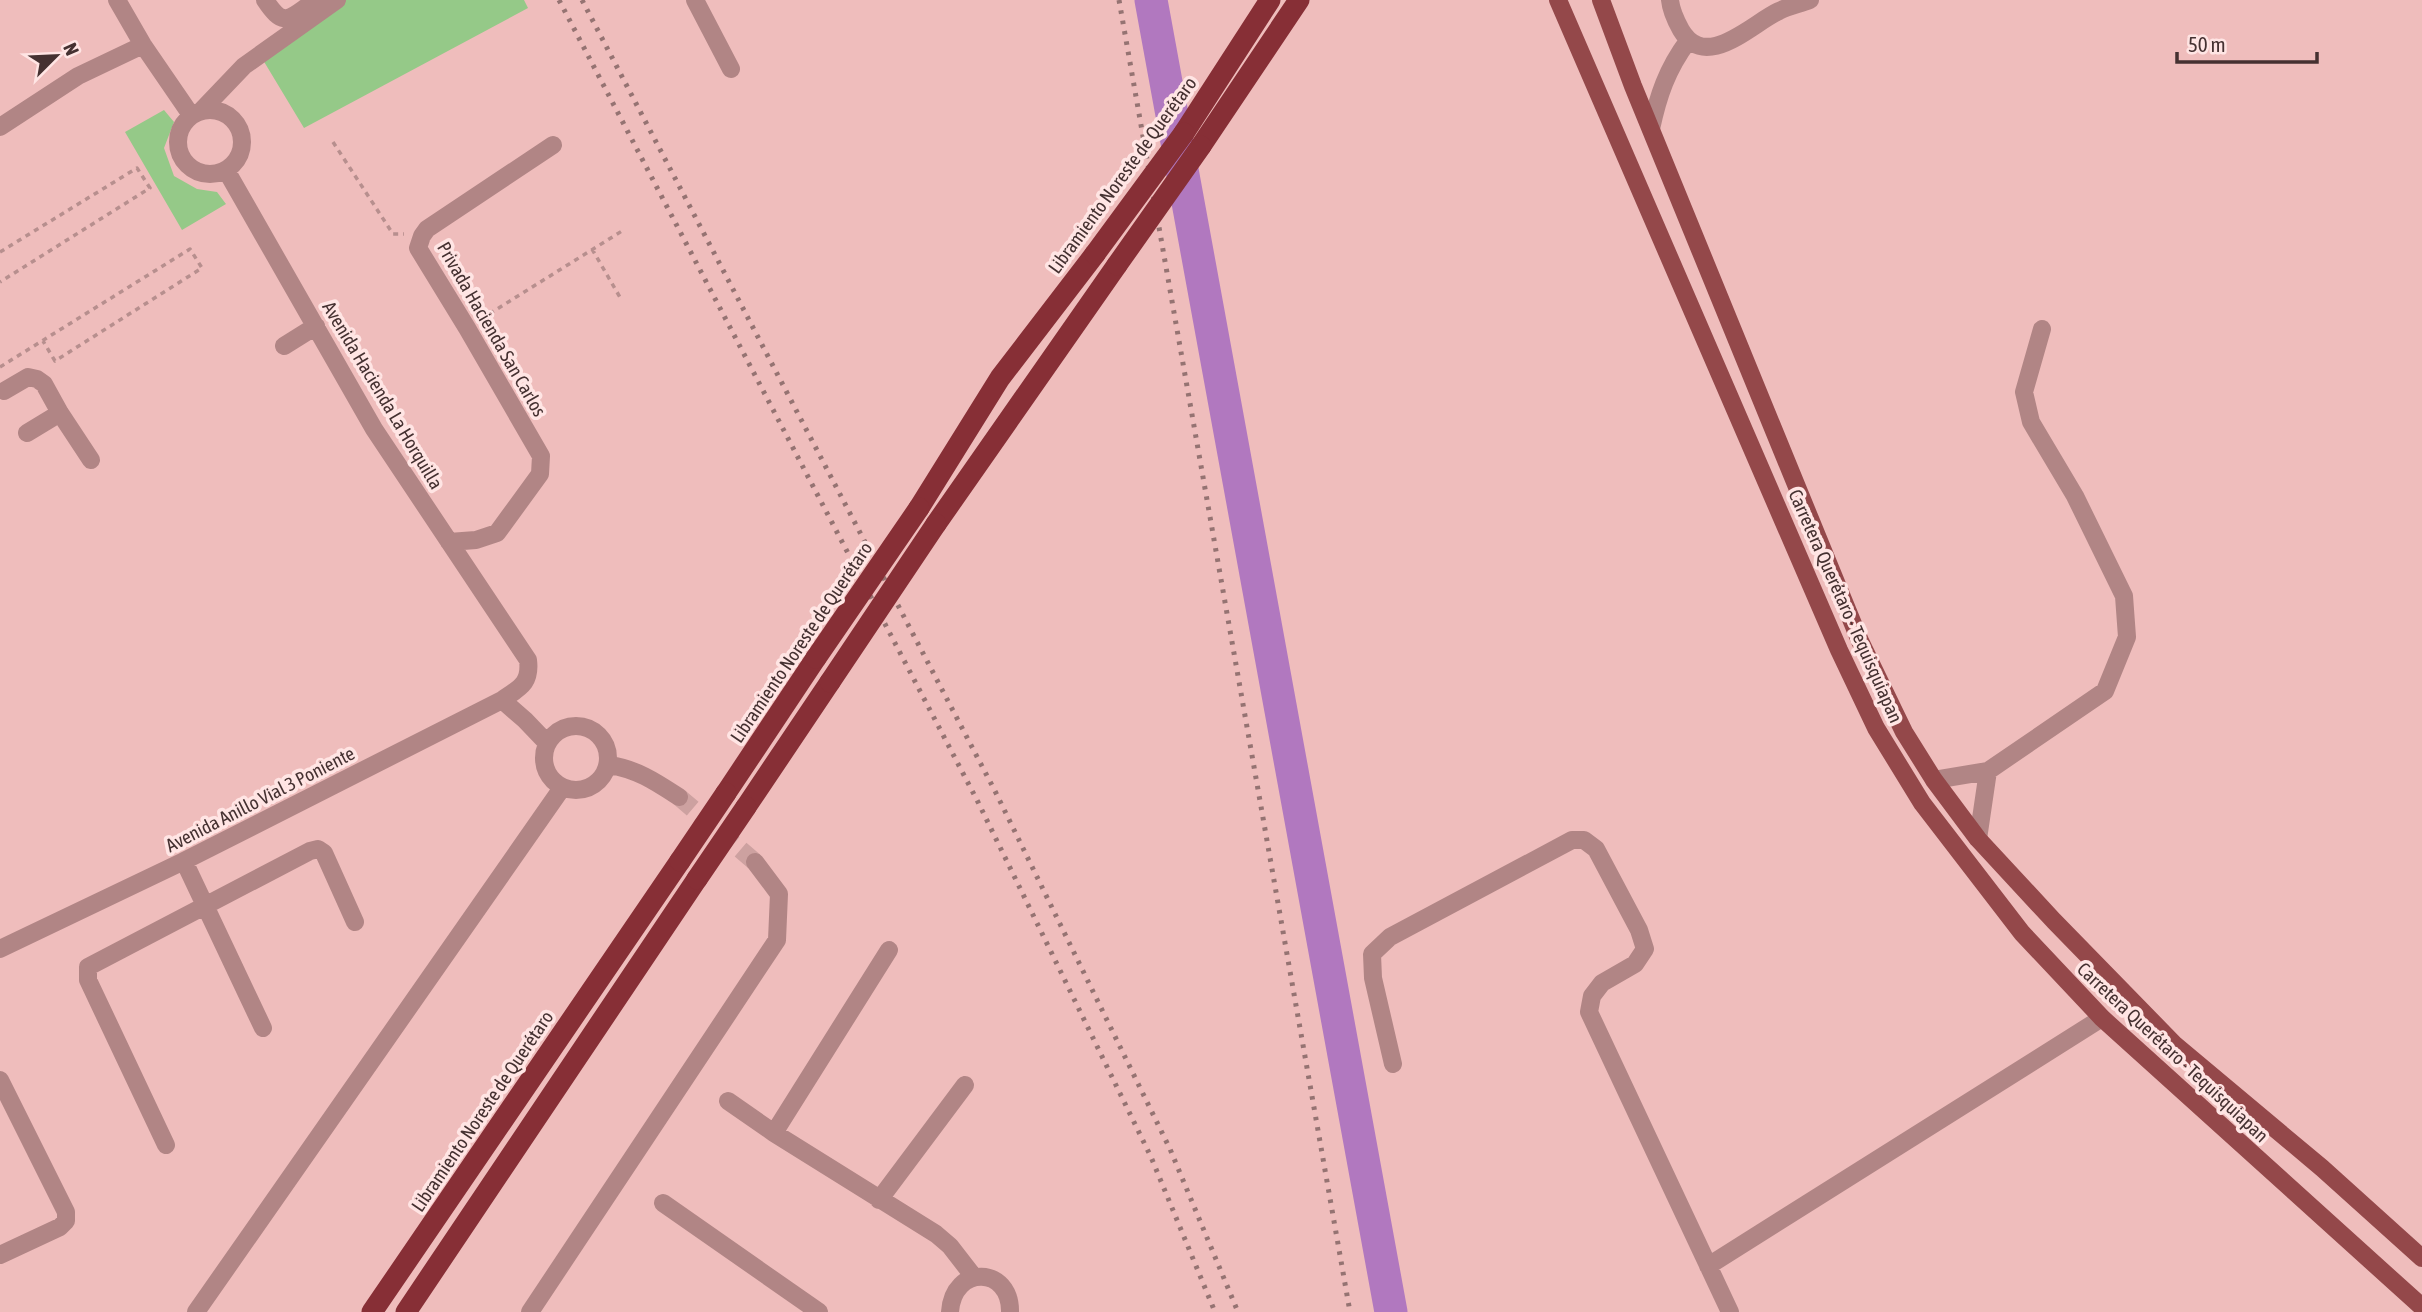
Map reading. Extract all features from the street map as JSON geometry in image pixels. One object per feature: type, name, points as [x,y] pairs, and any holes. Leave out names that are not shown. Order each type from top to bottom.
[{"type":"highway","name":"Libramiento Noreste de Querétaro","points":[[372,1312],[919,508],[1000,378],[1184,133],[1270,0]]},
{"type":"highway","points":[[406,1312],[936,524],[1201,146],[1299,0]]},
{"type":"main road","name":"Carretera Querétaro - Tequisquiapan","points":[[1558,0],[1839,650],[1876,728],[1922,803],[2022,933],[2102,1018],[2422,1307]]},
{"type":"main road","name":"Carretera Querétaro - Tequisquiapan","points":[[1601,0],[1860,640],[1904,732],[1934,779],[1978,838],[2054,921],[2175,1045],[2322,1168],[2422,1258]]},
{"type":"street","points":[[117,0],[143,45],[196,113]]},
{"type":"street","points":[[265,0],[276,16],[282,19],[289,18],[315,1]]},
{"type":"street","points":[[196,113],[212,109],[231,117],[242,134],[240,154],[226,170],[205,174],[186,164],[177,144],[183,123],[244,66],[337,0]]},
{"type":"street","points":[[695,0],[731,69]]},
{"type":"street","points":[[1671,0],[1676,22],[1688,41],[1705,48],[1726,44],[1779,11],[1810,0]]},
{"type":"street","points":[[1651,129],[1663,82],[1673,61],[1688,41]]},
{"type":"street","points":[[0,127],[78,76],[143,45]]},
{"type":"street","name":"Privada Hacienda San Carlos","points":[[449,542],[476,540],[497,533],[540,474],[541,456],[418,248],[428,229],[553,145]]},
{"type":"street","name":"Avenida Hacienda La Horquilla","points":[[226,170],[374,429],[527,660],[530,673]]},
{"type":"street","points":[[284,346],[316,326]]},
{"type":"street","points":[[1934,779],[1988,771],[2105,691],[2127,637],[2124,596],[2076,496],[2031,422],[2024,393],[2042,329]]},
{"type":"street","points":[[4,391],[28,377],[44,384],[91,460]]},
{"type":"street","points":[[27,433],[60,413]]},
{"type":"street","name":"Avenida Anillo Vial 3 Poniente","points":[[0,948],[184,861],[502,700],[522,686],[530,673]]},
{"type":"street","points":[[502,700],[547,743]]},
{"type":"street","points":[[578,725],[591,729],[601,736],[608,747],[609,765],[598,783],[587,789],[575,791],[562,788],[552,780],[545,769],[547,743],[555,733],[566,727],[578,725]]},
{"type":"street","points":[[609,765],[626,767],[643,774],[679,797]]},
{"type":"street","points":[[1978,838],[1988,771]]},
{"type":"street","points":[[196,1312],[562,788]]},
{"type":"street","points":[[1393,1064],[1373,978],[1372,954],[1390,937],[1572,840],[1584,840],[1596,849],[1639,930],[1645,948],[1635,964],[1602,983],[1592,996],[1589,1012],[1730,1312]]},
{"type":"street","points":[[166,1145],[88,980],[88,967],[318,849],[324,853],[355,922]]},
{"type":"street","points":[[184,861],[263,1028]]},
{"type":"street","points":[[530,1312],[777,940],[779,894],[755,862]]},
{"type":"street","points":[[774,1133],[889,950]]},
{"type":"street","points":[[1708,1266],[2102,1018]]},
{"type":"street","points":[[0,1080],[66,1212],[66,1221],[60,1227],[0,1255]]},
{"type":"street","points":[[879,1200],[965,1085]]},
{"type":"street","points":[[728,1101],[943,1240],[974,1277]]},
{"type":"street","points":[[663,1203],[818,1312]]},
{"type":"street","points":[[950,1312],[952,1294],[961,1283],[974,1277],[988,1277],[1001,1284],[1009,1296],[1010,1312]]},
{"type":"path","points":[[333,142],[393,234],[422,236]]},
{"type":"path","points":[[0,252],[138,168],[150,188],[0,282]]},
{"type":"path","points":[[467,328],[622,231]]},
{"type":"path","points":[[0,367],[191,249],[202,268],[55,361],[43,341]]},
{"type":"path","points":[[592,249],[621,299]]},
{"type":"green space","points":[[336,0],[524,0],[528,8],[304,128],[260,55]]},
{"type":"green space","points":[[164,110],[174,122],[164,148],[174,176],[197,189],[217,192],[226,204],[182,230],[125,132]]},
{"type":"waterway","points":[[1151,0],[1391,1312]]},
{"type":"tunnel","points":[[679,797],[755,862]]},
{"type":"railway","points":[[559,0],[978,802],[1151,1157],[1215,1312]]},
{"type":"railway","points":[[582,0],[996,793],[1170,1149],[1238,1312]]},
{"type":"railway","points":[[1119,0],[1350,1312]]}]
